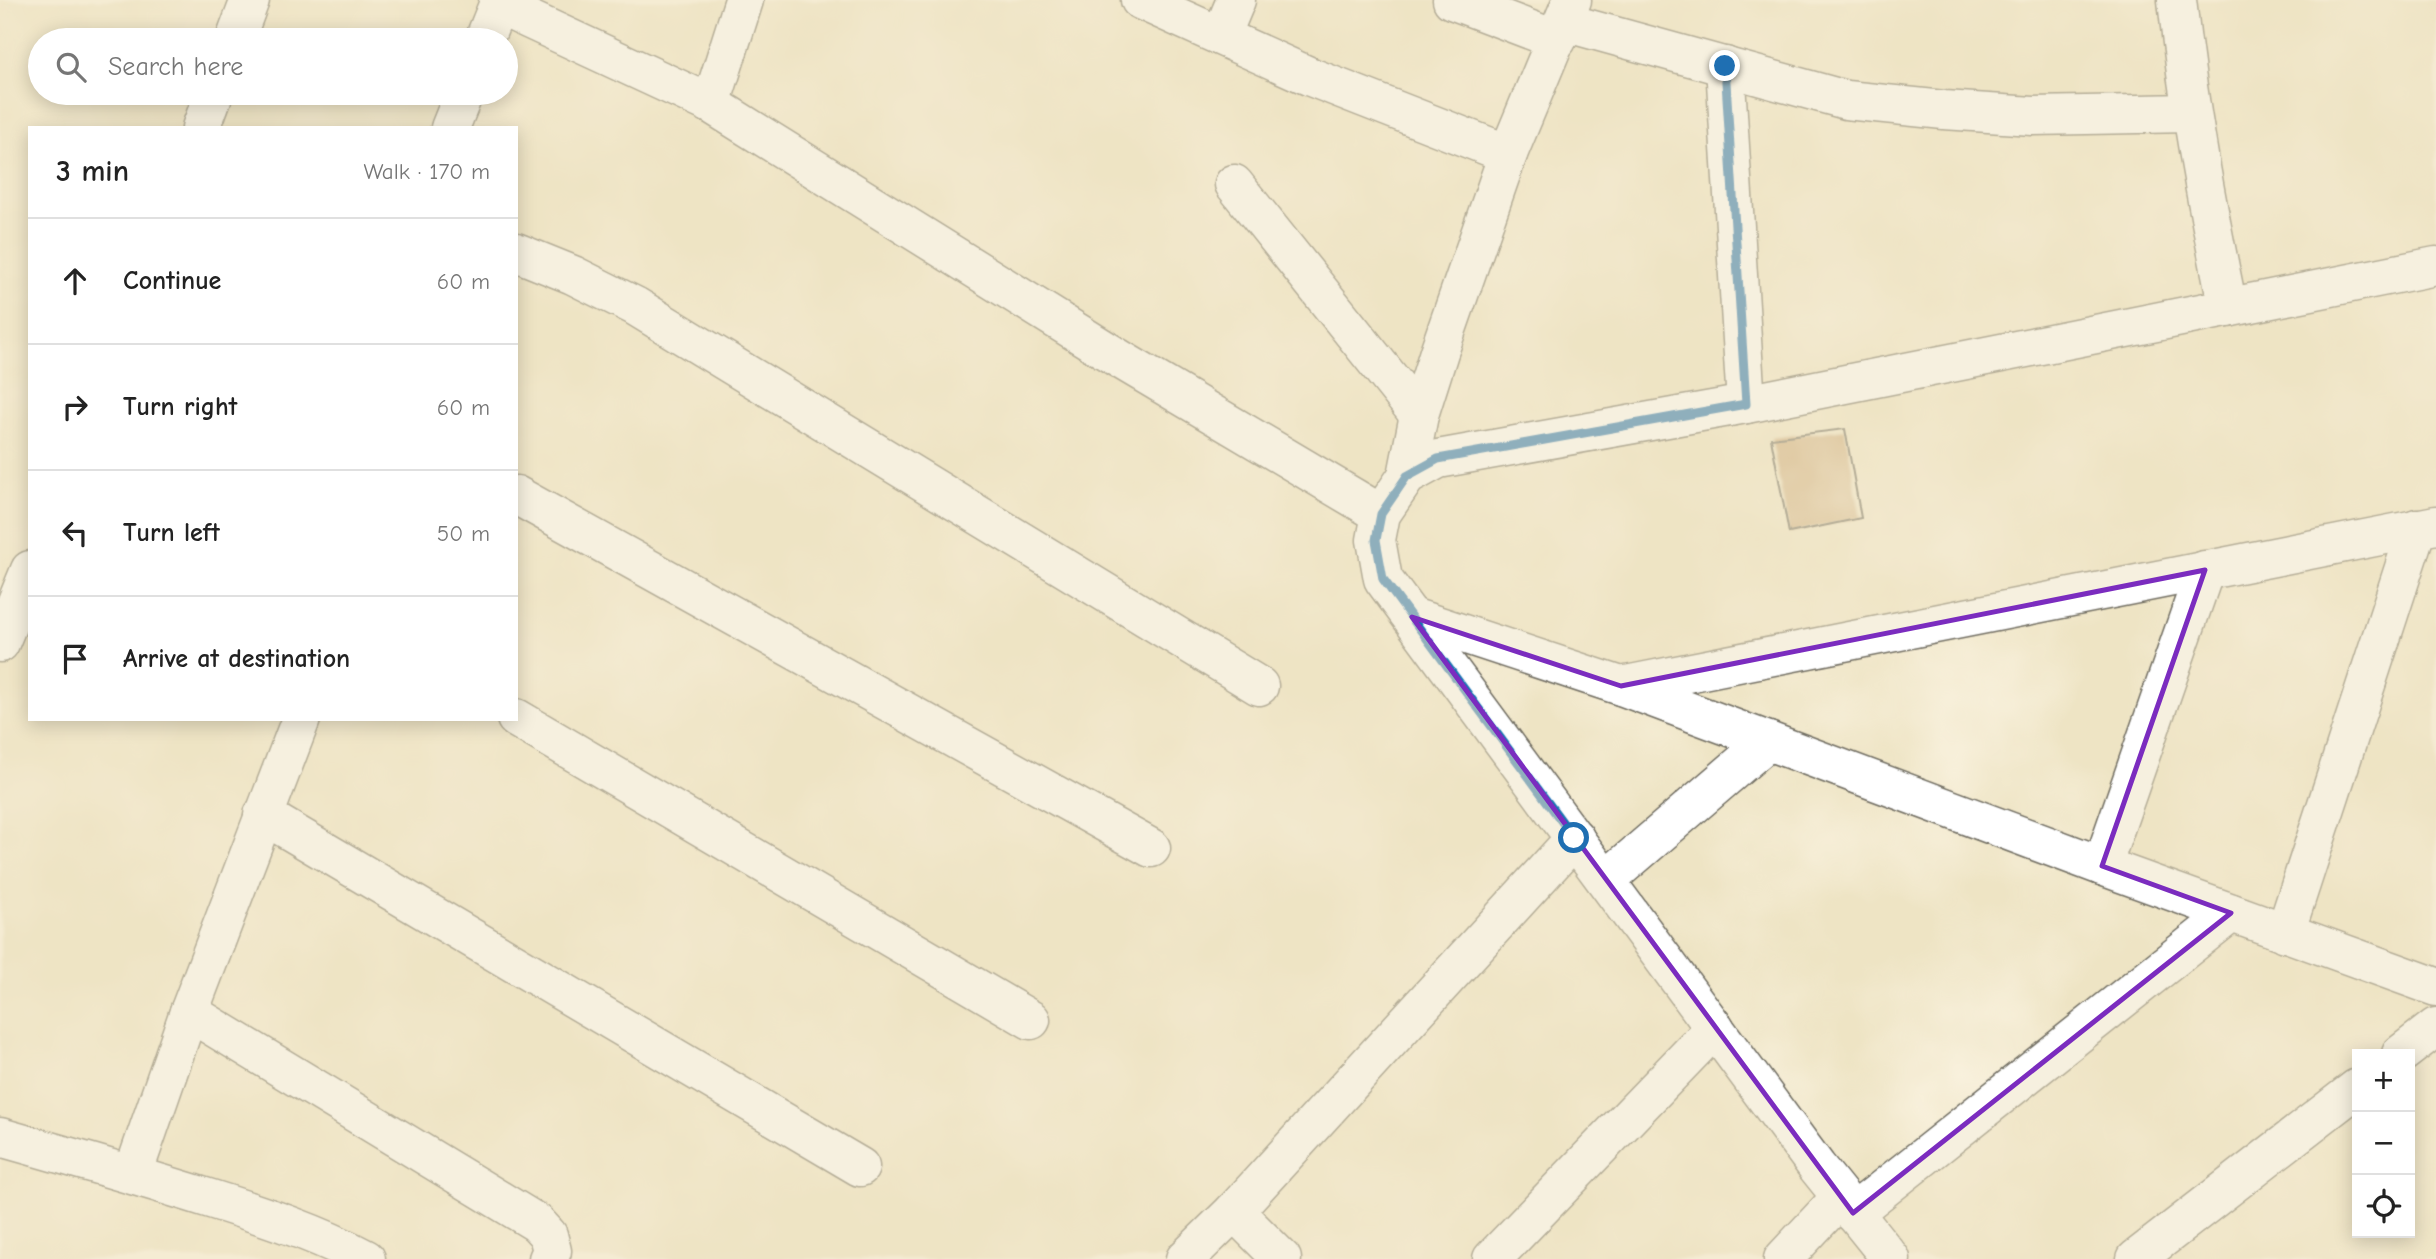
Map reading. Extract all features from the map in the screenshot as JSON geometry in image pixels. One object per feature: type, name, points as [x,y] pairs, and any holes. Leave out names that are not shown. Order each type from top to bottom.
[{"type":"street","points":[[240,28],[250,0]]},
{"type":"street","points":[[711,104],[744,0]]},
{"type":"street","points":[[1140,0],[1311,77],[1508,154]]},
{"type":"street","points":[[1221,36],[1236,0]]},
{"type":"street","points":[[1452,0],[1564,21],[1846,100],[2033,116],[2191,113]]},
{"type":"street","points":[[2177,0],[2201,178],[2228,307]]},
{"type":"street","points":[[489,28],[499,2],[711,104],[1118,358],[1381,514]]},
{"type":"street","points":[[1564,21],[1508,154],[1419,415],[1407,476],[1381,514],[1376,540],[1383,579],[1847,1205],[1891,1259]]},
{"type":"street","points":[[1725,66],[1746,404]]},
{"type":"street","points":[[202,126],[210,105]]},
{"type":"street","points":[[451,126],[459,105]]},
{"type":"street","points":[[1234,184],[1419,415]]},
{"type":"street","points":[[518,253],[573,275],[635,306],[1259,686]]},
{"type":"street","points":[[1407,476],[1438,459],[1746,404],[2436,266]]},
{"type":"street","points":[[518,496],[1151,848]]},
{"type":"street","points":[[1621,686],[2427,527]]},
{"type":"street","points":[[2285,933],[2427,527]]},
{"type":"street","points":[[2102,866],[2205,570]]},
{"type":"street","points":[[0,643],[18,572]]},
{"type":"street","points":[[1412,617],[1621,686],[2102,866],[2436,987]]},
{"type":"street","points":[[518,719],[1031,1020]]},
{"type":"street","points":[[133,1174],[189,1012],[300,721]]},
{"type":"street","points":[[1606,880],[1768,741]]},
{"type":"street","points":[[263,815],[860,1167]]},
{"type":"street","points":[[1185,1259],[1234,1211],[1574,838]]},
{"type":"street","points":[[1783,1259],[1847,1205],[2231,913]]},
{"type":"street","points":[[189,1012],[537,1223],[548,1235],[552,1251],[548,1259]]},
{"type":"street","points":[[2407,1049],[2436,1027]]},
{"type":"street","points":[[1492,1259],[1715,1028]]},
{"type":"street","points":[[2136,1259],[2352,1092]]},
{"type":"street","points":[[0,1137],[133,1174],[274,1219],[331,1241],[366,1259]]},
{"type":"street","points":[[1234,1211],[1282,1259]]},
{"type":"highlighted area","points":[[2205,570],[2102,866],[2231,913],[1853,1213],[1412,617],[1621,686]]},
{"type":"building","points":[[1845,429],[1861,518],[1789,533],[1771,438]]},
{"type":"route","points":[[1574,838],[1383,579],[1376,540],[1381,514],[1407,476],[1438,459],[1746,404],[1725,66]]}]
